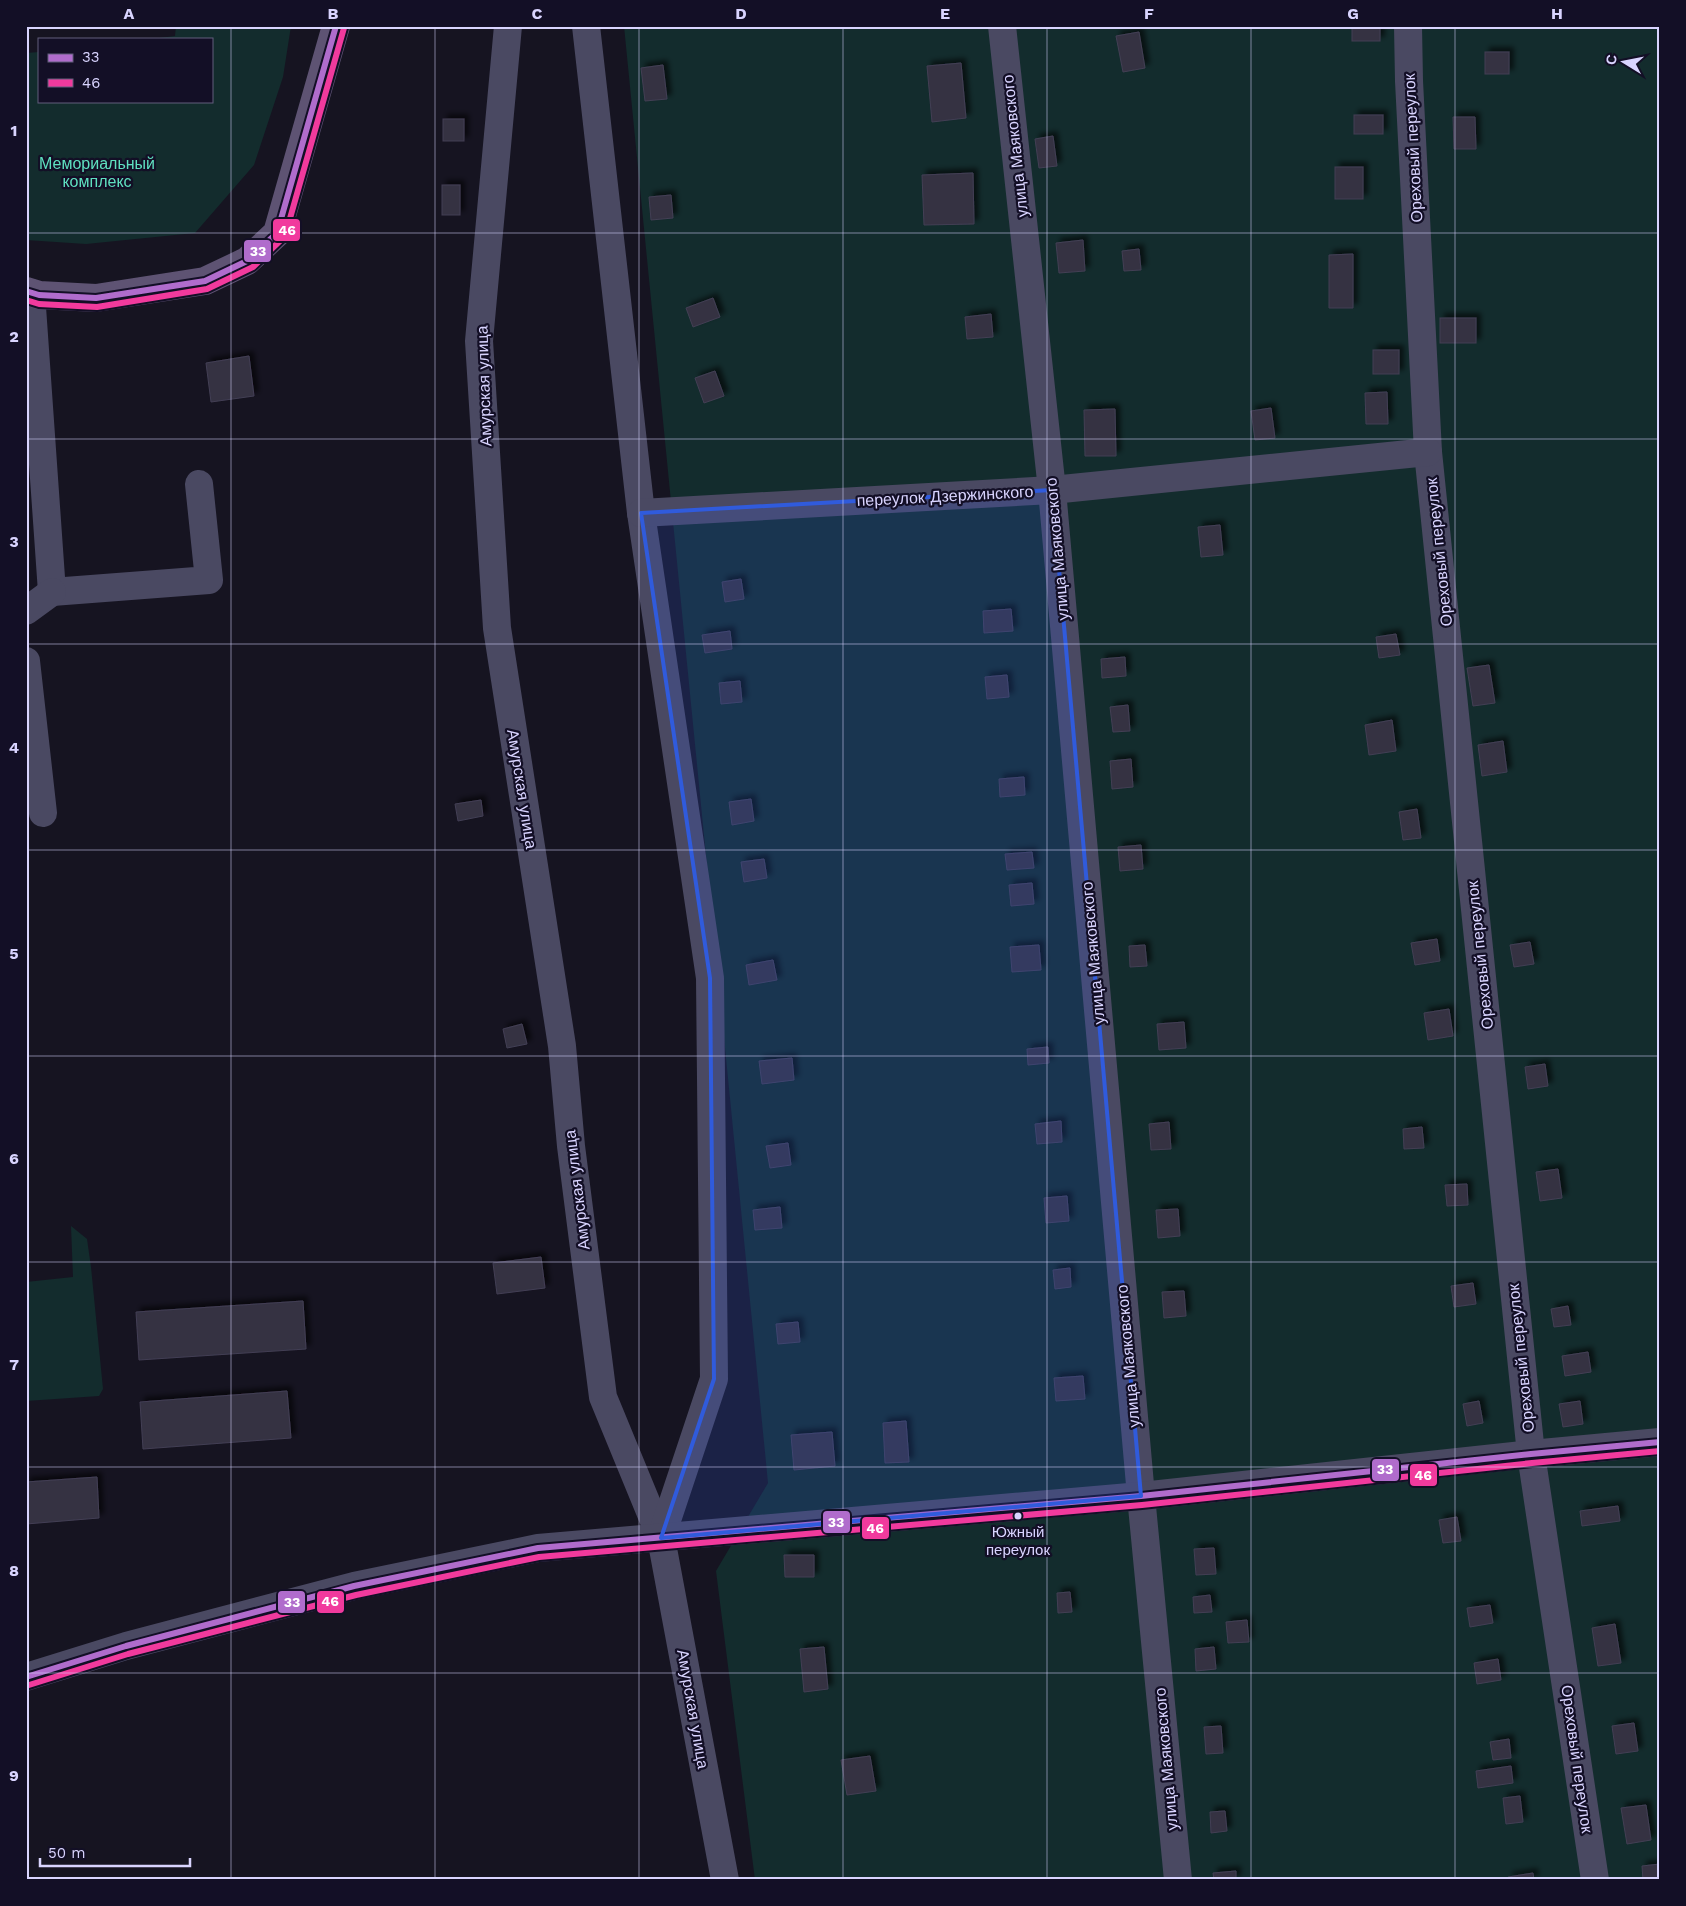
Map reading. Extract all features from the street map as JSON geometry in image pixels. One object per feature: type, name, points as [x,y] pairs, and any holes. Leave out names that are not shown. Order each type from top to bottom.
[{"type":"main road","points":[[29,292],[39,296],[96,298],[205,281],[247,261],[277,233],[336,26]]},
{"type":"street","name":"Амурская улица","points":[[508,26],[479,341],[497,628],[562,1046],[571,1146],[602,1397],[661,1538],[725,1880]]},
{"type":"street","name":"Амурская улица","points":[[586,26],[641,512],[710,978],[714,1379],[661,1538]]},
{"type":"street","name":"улица Маяковского","points":[[1002,26],[1052,490],[1141,1496],[1178,1880]]},
{"type":"street","name":"Ореховый переулок","points":[[1408,26],[1409,81],[1428,452],[1531,1454],[1595,1880]]},
{"type":"street","points":[[29,292],[52,592]]},
{"type":"street","name":"переулок Дзержинского","points":[[641,512],[1052,490],[1428,452]]},
{"type":"street","points":[[26,611],[52,592],[208,580],[199,484]]},
{"type":"street","points":[[26,661],[43,814]]},
{"type":"street","points":[[26,1677],[126,1646],[354,1586],[538,1548],[1141,1496],[1660,1442]]},
{"type":"highlighted area","points":[[1052,490],[1141,1496],[661,1538],[714,1379],[710,978],[641,513]]},
{"type":"green space","name":"Мемориальный комплекс","points":[[176,26],[291,26],[283,77],[254,165],[195,233],[86,244],[26,240],[26,53],[38,52],[38,102],[212,102],[212,38],[159,38],[175,36]]},
{"type":"green space","points":[[624,26],[1660,26],[1660,1880],[755,1880],[716,1571],[768,1483]]},
{"type":"green space","points":[[71,1226],[87,1239],[103,1389],[99,1396],[26,1401],[26,1282],[73,1277]]},
{"type":"building","points":[[1352,26],[1380,26],[1380,41],[1352,41]]},
{"type":"building","points":[[1139,32],[1145,68],[1123,72],[1116,36]]},
{"type":"building","points":[[1485,52],[1509,52],[1509,74],[1485,74]]},
{"type":"building","points":[[961,63],[966,118],[932,122],[927,66]]},
{"type":"building","points":[[663,65],[667,99],[645,101],[641,68]]},
{"type":"building","points":[[1354,115],[1383,115],[1383,134],[1354,134]]},
{"type":"building","points":[[1453,117],[1475,117],[1476,149],[1454,149]]},
{"type":"building","points":[[443,119],[464,119],[464,141],[443,141]]},
{"type":"building","points":[[1053,136],[1057,166],[1039,168],[1035,139]]},
{"type":"building","points":[[1335,167],[1363,167],[1363,199],[1335,199]]},
{"type":"building","points":[[973,173],[974,224],[924,225],[922,175]]},
{"type":"building","points":[[442,185],[460,185],[460,215],[442,215]]},
{"type":"building","points":[[671,195],[673,218],[651,220],[649,197]]},
{"type":"building","points":[[1083,240],[1085,271],[1059,273],[1056,243]]},
{"type":"building","points":[[1139,249],[1141,270],[1124,271],[1122,251]]},
{"type":"building","points":[[1353,254],[1353,308],[1329,308],[1329,255]]},
{"type":"building","points":[[713,298],[720,317],[693,327],[686,308]]},
{"type":"building","points":[[991,314],[993,337],[967,339],[965,317]]},
{"type":"building","points":[[1440,318],[1476,318],[1476,343],[1440,343]]},
{"type":"building","points":[[1373,350],[1399,350],[1399,374],[1373,374]]},
{"type":"building","points":[[249,356],[254,396],[211,402],[206,363]]},
{"type":"building","points":[[715,371],[724,396],[704,403],[695,378]]},
{"type":"building","points":[[1387,392],[1388,424],[1366,424],[1365,393]]},
{"type":"building","points":[[1271,408],[1275,438],[1255,440],[1251,411]]},
{"type":"building","points":[[1115,409],[1116,456],[1085,456],[1084,410]]},
{"type":"building","points":[[1220,525],[1223,555],[1201,557],[1198,527]]},
{"type":"building","points":[[741,579],[744,599],[725,602],[722,582]]},
{"type":"building","points":[[1011,609],[1013,631],[984,633],[983,611]]},
{"type":"building","points":[[730,631],[732,649],[705,653],[702,635]]},
{"type":"building","points":[[1396,634],[1400,655],[1379,658],[1376,637]]},
{"type":"building","points":[[1125,657],[1126,676],[1102,678],[1101,659]]},
{"type":"building","points":[[1489,665],[1495,703],[1473,706],[1467,668]]},
{"type":"building","points":[[1007,675],[1009,697],[987,699],[985,677]]},
{"type":"building","points":[[740,681],[742,702],[721,704],[719,683]]},
{"type":"building","points":[[1128,705],[1130,731],[1113,732],[1110,707]]},
{"type":"building","points":[[1392,720],[1396,751],[1369,755],[1365,725]]},
{"type":"building","points":[[1503,741],[1507,772],[1482,776],[1478,745]]},
{"type":"building","points":[[1131,759],[1133,787],[1112,789],[1110,761]]},
{"type":"building","points":[[1024,777],[1025,795],[1000,797],[999,779]]},
{"type":"building","points":[[751,799],[754,821],[732,825],[729,802]]},
{"type":"building","points":[[481,800],[483,816],[458,821],[455,804]]},
{"type":"building","points":[[1417,809],[1421,838],[1403,840],[1399,812]]},
{"type":"building","points":[[1141,845],[1143,869],[1120,871],[1118,847]]},
{"type":"building","points":[[1032,852],[1034,868],[1007,870],[1005,854]]},
{"type":"building","points":[[764,859],[767,878],[744,882],[741,862]]},
{"type":"building","points":[[1032,883],[1034,904],[1011,906],[1009,885]]},
{"type":"building","points":[[1437,939],[1440,961],[1415,965],[1411,943]]},
{"type":"building","points":[[1530,942],[1534,964],[1514,967],[1510,945]]},
{"type":"building","points":[[1039,945],[1041,970],[1012,972],[1010,947]]},
{"type":"building","points":[[1145,945],[1147,966],[1130,967],[1129,946]]},
{"type":"building","points":[[773,960],[777,980],[749,985],[746,965]]},
{"type":"building","points":[[1449,1009],[1453,1036],[1428,1040],[1424,1013]]},
{"type":"building","points":[[1184,1022],[1186,1048],[1159,1050],[1157,1024]]},
{"type":"building","points":[[522,1024],[527,1044],[507,1048],[503,1029]]},
{"type":"building","points":[[1048,1047],[1049,1063],[1028,1065],[1027,1049]]},
{"type":"building","points":[[792,1058],[794,1080],[762,1084],[759,1061]]},
{"type":"building","points":[[1545,1064],[1548,1086],[1528,1089],[1525,1067]]},
{"type":"building","points":[[1061,1121],[1062,1142],[1037,1144],[1035,1124]]},
{"type":"building","points":[[1169,1122],[1171,1149],[1151,1150],[1149,1124]]},
{"type":"building","points":[[1422,1127],[1424,1148],[1404,1149],[1403,1129]]},
{"type":"building","points":[[788,1143],[791,1165],[770,1168],[766,1146]]},
{"type":"building","points":[[1558,1169],[1562,1198],[1540,1201],[1536,1172]]},
{"type":"building","points":[[1467,1184],[1468,1205],[1447,1206],[1445,1185]]},
{"type":"building","points":[[1067,1196],[1069,1221],[1046,1223],[1044,1198]]},
{"type":"building","points":[[780,1207],[782,1228],[755,1230],[753,1210]]},
{"type":"building","points":[[1178,1209],[1180,1236],[1158,1238],[1156,1210]]},
{"type":"building","points":[[541,1257],[545,1288],[497,1294],[493,1263]]},
{"type":"building","points":[[1070,1268],[1071,1287],[1055,1289],[1053,1270]]},
{"type":"building","points":[[1473,1283],[1476,1304],[1454,1307],[1451,1286]]},
{"type":"building","points":[[1184,1291],[1186,1316],[1164,1318],[1162,1292]]},
{"type":"building","points":[[303,1301],[306,1349],[139,1360],[136,1312]]},
{"type":"building","points":[[1568,1306],[1571,1325],[1554,1327],[1551,1309]]},
{"type":"building","points":[[798,1322],[800,1342],[778,1344],[776,1324]]},
{"type":"building","points":[[1588,1352],[1591,1372],[1565,1376],[1562,1356]]},
{"type":"building","points":[[1083,1376],[1085,1399],[1056,1401],[1054,1378]]},
{"type":"building","points":[[287,1391],[291,1438],[143,1449],[140,1402]]},
{"type":"building","points":[[1479,1401],[1483,1423],[1467,1426],[1463,1404]]},
{"type":"building","points":[[1580,1401],[1583,1424],[1563,1427],[1559,1404]]},
{"type":"building","points":[[906,1421],[909,1462],[885,1463],[883,1423]]},
{"type":"building","points":[[832,1432],[835,1466],[794,1470],[791,1435]]},
{"type":"building","points":[[97,1477],[99,1518],[26,1524],[26,1482]]},
{"type":"building","points":[[1618,1506],[1620,1521],[1582,1526],[1580,1511]]},
{"type":"building","points":[[1457,1517],[1461,1541],[1443,1543],[1439,1520]]},
{"type":"building","points":[[1214,1548],[1216,1574],[1196,1575],[1194,1549]]},
{"type":"building","points":[[784,1555],[814,1555],[814,1577],[785,1577]]},
{"type":"building","points":[[1070,1592],[1072,1612],[1058,1613],[1057,1593]]},
{"type":"building","points":[[1210,1595],[1212,1612],[1194,1613],[1193,1597]]},
{"type":"building","points":[[1490,1605],[1493,1623],[1470,1627],[1467,1608]]},
{"type":"building","points":[[1247,1620],[1249,1642],[1228,1643],[1226,1622]]},
{"type":"building","points":[[1615,1624],[1621,1663],[1598,1666],[1592,1628]]},
{"type":"building","points":[[824,1647],[828,1689],[804,1692],[800,1649]]},
{"type":"building","points":[[1214,1647],[1216,1669],[1196,1671],[1195,1649]]},
{"type":"building","points":[[1498,1659],[1501,1680],[1477,1684],[1474,1663]]},
{"type":"building","points":[[1634,1723],[1638,1751],[1616,1754],[1612,1726]]},
{"type":"building","points":[[1221,1726],[1223,1753],[1206,1754],[1204,1727]]},
{"type":"building","points":[[1509,1739],[1511,1758],[1493,1760],[1490,1742]]},
{"type":"building","points":[[870,1756],[876,1791],[847,1795],[841,1760]]},
{"type":"building","points":[[1511,1766],[1513,1783],[1478,1788],[1476,1771]]},
{"type":"building","points":[[1520,1796],[1523,1822],[1506,1824],[1503,1798]]},
{"type":"building","points":[[1646,1805],[1651,1840],[1627,1844],[1621,1808]]},
{"type":"building","points":[[1225,1811],[1227,1831],[1211,1833],[1210,1812]]},
{"type":"building","points":[[1660,1864],[1660,1880],[1643,1880],[1642,1866]]},
{"type":"building","points":[[1236,1871],[1236,1880],[1214,1880],[1213,1873]]},
{"type":"building","points":[[1533,1873],[1534,1880],[1508,1880],[1508,1877]]},
{"type":"transit line","name":"33","points":[[26,291],[39,295],[96,298],[205,281],[247,261],[277,233],[336,26]]},
{"type":"transit line","name":"46","points":[[26,300],[39,304],[97,307],[207,289],[253,267],[285,236],[344,28]]},
{"type":"transit line","name":"33","points":[[26,1677],[126,1646],[354,1586],[538,1548],[1141,1496],[1660,1442]]},
{"type":"transit line","name":"46","points":[[29,1685],[128,1654],[356,1595],[539,1557],[1142,1505],[1660,1451]]},
{"type":"place","name":"Южный переулок","points":[[1018,1516]]}]
